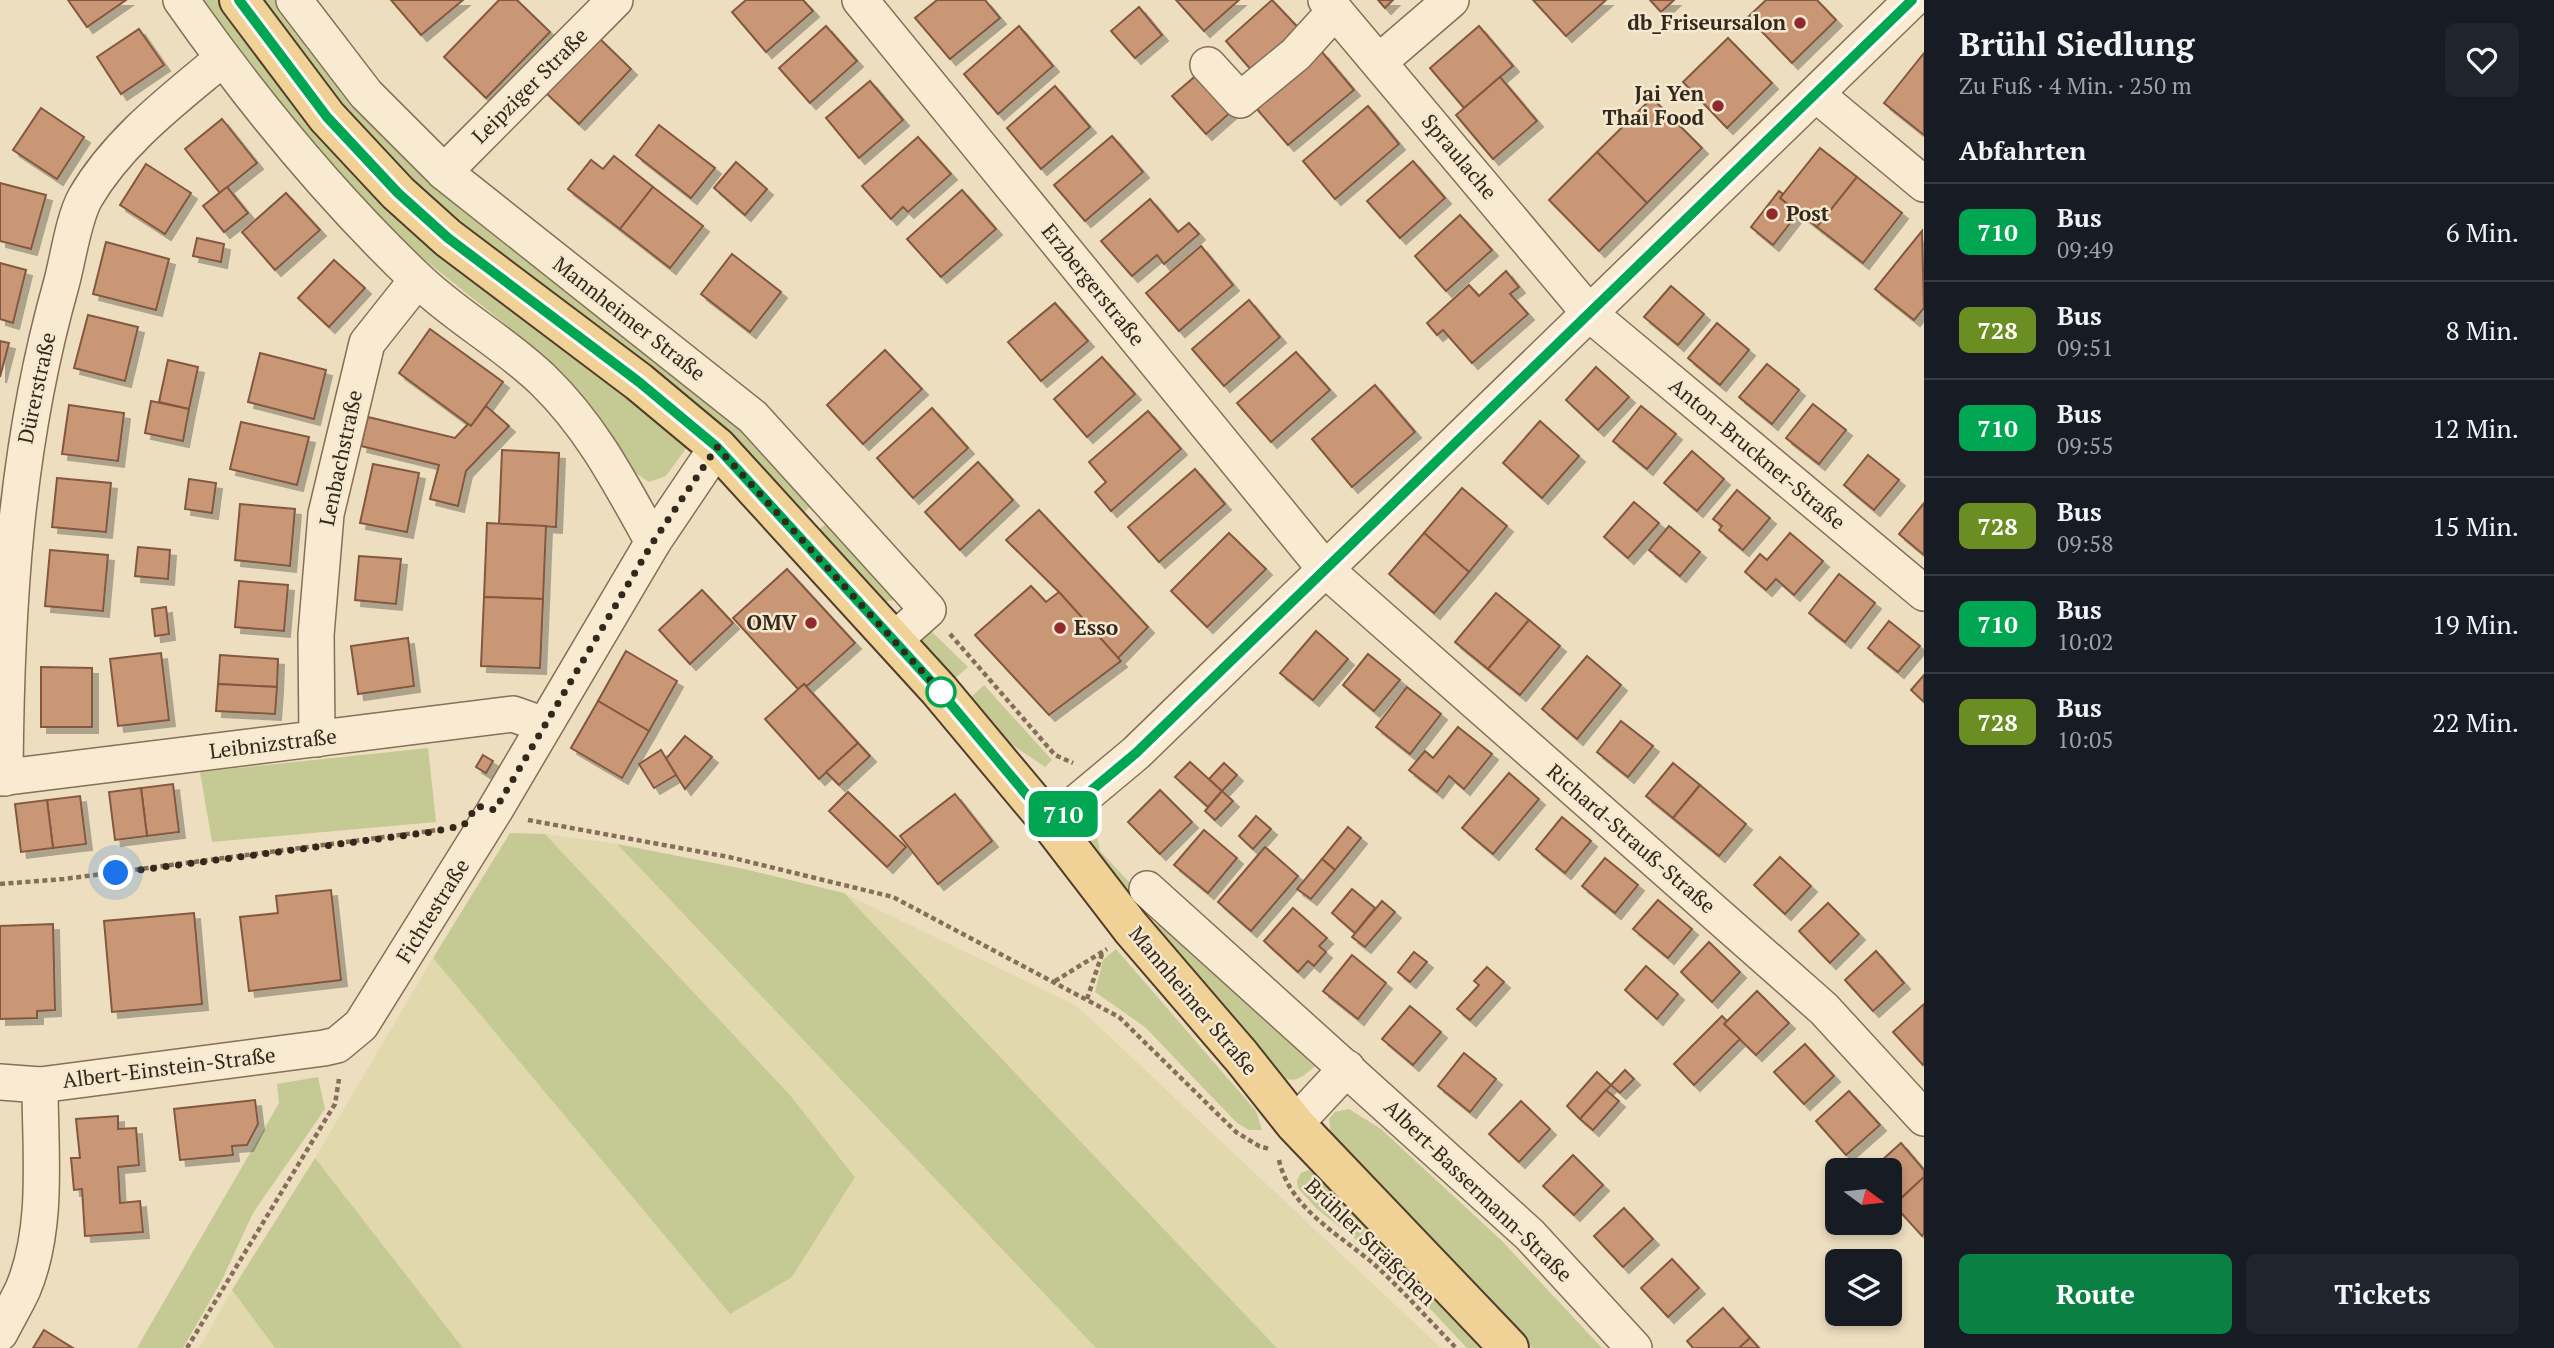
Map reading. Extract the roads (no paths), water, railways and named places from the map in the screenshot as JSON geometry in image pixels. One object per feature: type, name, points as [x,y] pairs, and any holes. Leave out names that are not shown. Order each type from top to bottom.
[{"type":"main road","name":"Mannheimer Straße","points":[[239,0],[327,117],[398,193],[448,238],[639,382],[717,447],[939,690],[1051,824],[1286,1137],[1509,1348]]},
{"type":"street","points":[[181,0],[222,59],[305,165],[417,280],[543,380],[596,440],[653,542]]},
{"type":"street","name":"Mannheimer Straße","points":[[294,0],[366,94],[444,172],[753,417],[888,562],[928,610],[893,640]]},
{"type":"street","name":"Leipziger Straße","points":[[444,172],[615,0]]},
{"type":"street","name":"Erzbergerstraße","points":[[860,0],[1326,570]]},
{"type":"street","points":[[1380,61],[1451,0]]},
{"type":"street","points":[[1051,824],[1104,782],[1326,570],[1912,0]]},
{"type":"street","points":[[1208,65],[1240,100],[1296,54],[1331,6]]},
{"type":"street","name":"Spraulache","points":[[1331,6],[1591,315]]},
{"type":"street","name":"Dürerstraße","points":[[3,778],[11,589],[25,441],[47,334],[85,199],[137,131],[222,59]]},
{"type":"street","points":[[1817,95],[1924,184]]},
{"type":"street","name":"Lenbachstraße","points":[[317,739],[316,635],[326,514],[367,343],[417,280]]},
{"type":"street","name":"Anton-Bruckner-Straße","points":[[1591,315],[1924,593]]},
{"type":"street","name":"Fichtestraße","points":[[337,1045],[361,1025],[495,810],[653,542],[717,447]]},
{"type":"street","name":"Richard-Strauß-Straße","points":[[1326,570],[1824,1009],[1924,1118]]},
{"type":"street","name":"Leibnizstraße","points":[[3,778],[513,714],[544,724]]},
{"type":"street","name":"Albert-Bassermann-Straße","points":[[1147,889],[1530,1235],[1634,1348]]},
{"type":"street","name":"Albert-Einstein-Straße","points":[[0,1082],[40,1085],[337,1045]]},
{"type":"street","points":[[1286,1137],[1347,1068]]},
{"type":"street","points":[[0,1333],[23,1289],[34,1251],[39,1211],[40,1085]]},
{"type":"place","name":"db_Friseursalon","points":[[1800,23]]},
{"type":"place","name":"Jai Yen Thai Food","points":[[1718,106]]},
{"type":"place","name":"Post","points":[[1772,214]]},
{"type":"place","name":"OMV","points":[[811,623]]},
{"type":"place","name":"Esso","points":[[1060,628]]}]
